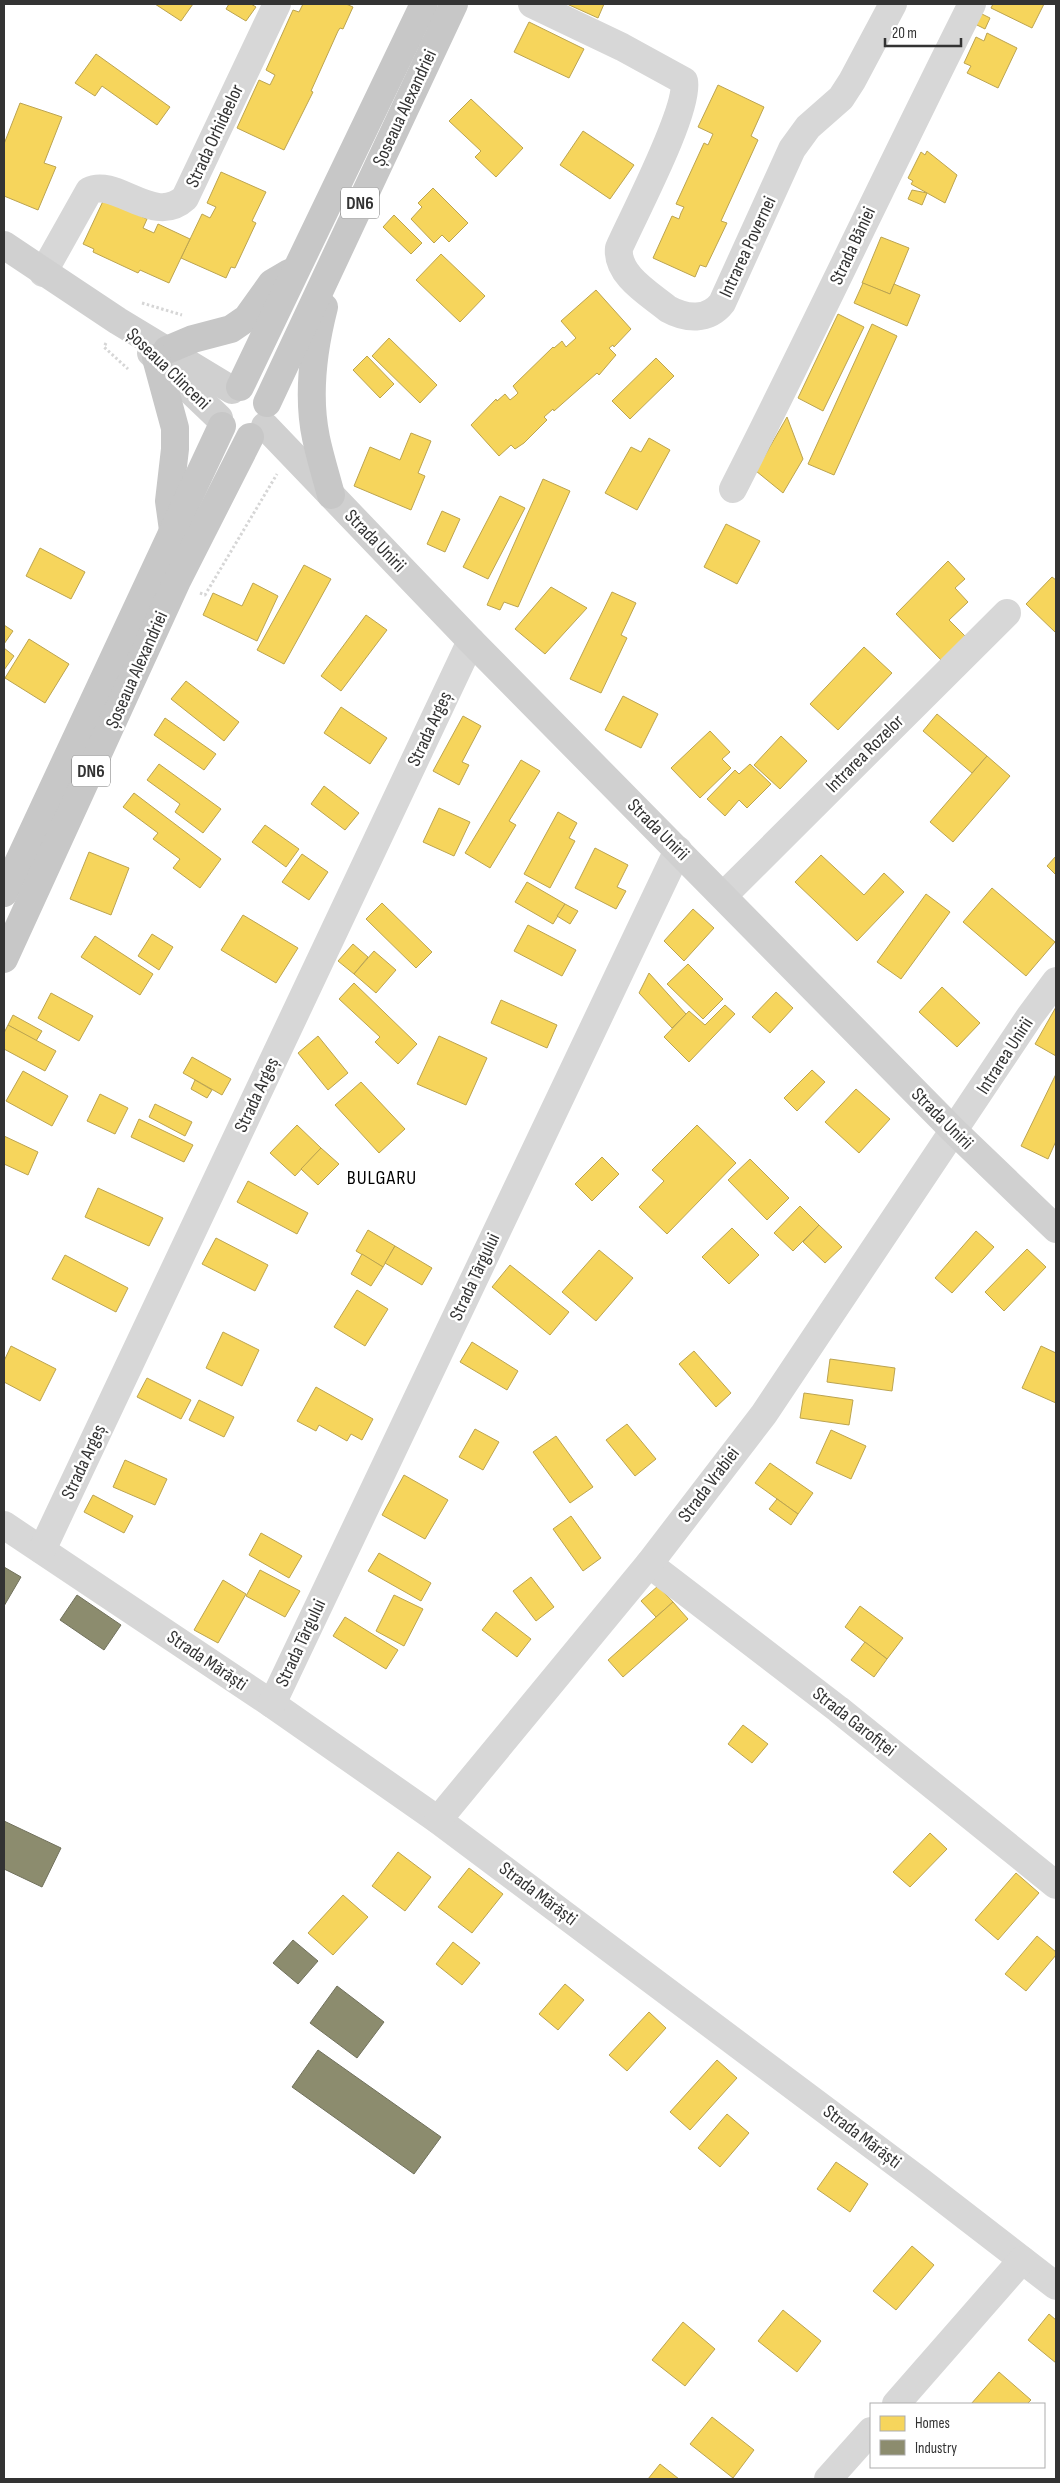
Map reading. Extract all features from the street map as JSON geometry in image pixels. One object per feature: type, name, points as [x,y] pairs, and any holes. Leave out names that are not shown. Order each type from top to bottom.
[{"type":"highway","name":"Șoseaua Alexandriei","points":[[236,389],[299,266],[424,4]]},
{"type":"highway","name":"Șoseaua Alexandriei","points":[[4,959],[177,582],[261,422],[336,255],[454,4]]},
{"type":"highway","points":[[331,495],[316,438],[311,396],[315,350],[336,255]]},
{"type":"highway","points":[[173,530],[169,502],[175,449],[175,428],[162,354],[193,339],[231,329],[247,318],[272,283],[299,266]]},
{"type":"highway","points":[[221,422],[234,436],[261,422],[260,392],[247,387],[236,389]]},
{"type":"highway","name":"DN6","points":[[221,422],[220,404],[236,389]]},
{"type":"highway","name":"Șoseaua Alexandriei","points":[[4,893],[173,530],[221,422]]},
{"type":"main road","name":"Șoseaua Clinceni","points":[[4,245],[43,273],[118,321],[162,354],[236,389]]},
{"type":"main road","name":"Șoseaua Clinceni","points":[[162,354],[221,422]]},
{"type":"main road","name":"Strada Unirii","points":[[261,422],[471,641],[954,1131],[1056,1229]]},
{"type":"street","name":"Strada Orhideelor","points":[[43,273],[90,191],[100,188],[163,208],[175,205],[185,198],[276,4]]},
{"type":"street","name":"Intrarea Povernei","points":[[532,4],[622,47],[684,81],[685,96],[673,129],[619,248],[618,255],[622,267],[668,309],[677,314],[695,317],[712,313],[722,303],[792,149],[808,127],[841,98],[893,4]]},
{"type":"street","name":"Strada Băniei","points":[[733,489],[820,318],[886,176],[972,4]]},
{"type":"street","name":"Intrarea Rozelor","points":[[723,896],[1007,613]]},
{"type":"street","name":"Strada Argeș","points":[[42,1550],[471,641]]},
{"type":"street","name":"Strada Târgului","points":[[272,1704],[678,850]]},
{"type":"street","name":"Intrarea Unirii","points":[[954,1131],[1056,981]]},
{"type":"street","name":"Strada Vrabiei","points":[[438,1820],[649,1564],[764,1414],[954,1131]]},
{"type":"street","name":"Strada Mărăști","points":[[4,1525],[272,1704],[438,1820],[1056,2286]]},
{"type":"street","name":"Strada Garofiței","points":[[649,1564],[838,1708],[1056,1885]]},
{"type":"street","points":[[897,2403],[1022,2260]]},
{"type":"street","points":[[828,2479],[870,2432]]},
{"type":"path","points":[[131,373],[120,359],[104,346],[118,321],[134,300],[186,316]]},
{"type":"path","points":[[205,595],[270,484],[292,454]]},
{"type":"building: Homes","points":[[155,4],[193,4],[181,21]]},
{"type":"building: Homes","points":[[229,4],[251,4],[256,7],[246,21],[226,9]]},
{"type":"building: Homes","points":[[303,4],[346,4],[353,7],[343,29],[340,28],[338,31],[311,91],[313,92],[284,150],[237,128],[259,80],[270,85],[275,75],[266,70],[293,10],[299,12]]},
{"type":"building: Homes","points":[[567,4],[604,4],[598,18]]},
{"type":"building: Homes","points":[[993,4],[1044,4],[1032,28],[991,8]]},
{"type":"building: Homes","points":[[980,13],[990,18],[985,29],[975,24]]},
{"type":"building: Homes","points":[[529,22],[584,49],[569,78],[514,52]]},
{"type":"building: Homes","points":[[987,33],[1017,48],[998,88],[967,73],[971,66],[964,63],[976,37],[984,41]]},
{"type":"building: Homes","points":[[96,54],[170,107],[157,125],[102,86],[95,96],[75,83]]},
{"type":"building: Homes","points":[[718,85],[764,107],[751,136],[758,140],[721,221],[727,223],[706,267],[700,265],[695,277],[653,258],[672,216],[679,219],[684,207],[676,204],[704,143],[708,145],[713,134],[698,127]]},
{"type":"building: Homes","points":[[471,99],[523,148],[496,177],[475,157],[481,151],[449,121]]},
{"type":"building: Homes","points":[[20,103],[62,117],[44,163],[56,167],[38,210],[4,196],[4,144]]},
{"type":"building: Homes","points":[[583,131],[634,165],[610,199],[560,165]]},
{"type":"building: Homes","points":[[927,151],[957,175],[945,203],[911,184],[913,181],[908,178],[921,152],[925,155]]},
{"type":"building: Homes","points":[[221,172],[266,192],[252,221],[256,223],[235,268],[231,267],[226,278],[181,258],[202,214],[210,218],[216,207],[207,203]]},
{"type":"building: Homes","points":[[433,188],[468,223],[449,242],[442,235],[434,243],[411,219],[422,207],[418,203]]},
{"type":"building: Homes","points":[[912,190],[927,193],[922,205],[908,199]]},
{"type":"building: Homes","points":[[104,199],[147,219],[143,228],[154,233],[158,224],[190,239],[169,283],[140,270],[138,273],[93,252],[94,249],[83,244]]},
{"type":"building: Homes","points":[[394,215],[422,243],[411,254],[383,227]]},
{"type":"building: Homes","points":[[881,237],[909,248],[890,294],[862,283]]},
{"type":"building: Homes","points":[[441,254],[485,296],[460,322],[416,280]]},
{"type":"building: Homes","points":[[863,283],[890,294],[894,284],[920,295],[907,326],[854,303]]},
{"type":"building: Homes","points":[[596,290],[631,329],[614,347],[613,345],[609,348],[616,355],[599,375],[597,373],[554,411],[553,409],[544,417],[547,420],[524,443],[515,449],[511,445],[499,456],[471,425],[496,399],[497,401],[505,394],[510,400],[515,396],[518,393],[513,386],[553,347],[562,341],[566,347],[576,338],[561,321]]},
{"type":"building: Homes","points":[[838,314],[864,327],[823,411],[798,398]]},
{"type":"building: Homes","points":[[872,324],[897,336],[834,475],[808,464]]},
{"type":"building: Homes","points":[[389,338],[437,385],[420,403],[372,356]]},
{"type":"building: Homes","points":[[367,356],[394,384],[380,398],[353,370]]},
{"type":"building: Homes","points":[[656,358],[674,376],[630,419],[612,401]]},
{"type":"building: Homes","points":[[787,417],[803,459],[783,493],[756,471]]},
{"type":"building: Homes","points":[[411,433],[431,441],[418,473],[425,476],[411,510],[354,486],[370,447],[400,460]]},
{"type":"building: Homes","points":[[649,438],[670,450],[637,510],[605,493],[631,447],[641,452]]},
{"type":"building: Homes","points":[[543,479],[570,491],[518,607],[504,602],[500,610],[487,605]]},
{"type":"building: Homes","points":[[500,496],[525,508],[488,579],[463,567]]},
{"type":"building: Homes","points":[[442,511],[460,519],[445,552],[427,544]]},
{"type":"building: Homes","points":[[726,524],[760,541],[737,584],[704,567]]},
{"type":"building: Homes","points":[[40,548],[85,572],[71,599],[26,576]]},
{"type":"building: Homes","points":[[948,561],[965,579],[955,588],[968,602],[949,620],[967,638],[943,662],[896,614]]},
{"type":"building: Homes","points":[[304,565],[331,579],[284,664],[257,650]]},
{"type":"building: Homes","points":[[1052,577],[1056,580],[1056,633],[1026,604]]},
{"type":"building: Homes","points":[[253,583],[278,596],[257,641],[203,615],[213,593],[242,606]]},
{"type":"building: Homes","points":[[551,587],[587,608],[545,654],[515,629]]},
{"type":"building: Homes","points":[[612,592],[636,603],[621,635],[627,638],[601,693],[570,679]]},
{"type":"building: Homes","points":[[366,615],[387,630],[341,691],[321,676]]},
{"type":"building: Homes","points":[[4,625],[13,631],[4,644]]},
{"type":"building: Homes","points":[[29,639],[69,664],[45,703],[5,678]]},
{"type":"building: Homes","points":[[864,647],[892,673],[838,730],[810,704]]},
{"type":"building: Homes","points":[[4,648],[14,656],[4,670]]},
{"type":"building: Homes","points":[[186,681],[239,722],[224,741],[171,699]]},
{"type":"building: Homes","points":[[623,696],[658,714],[641,748],[605,730]]},
{"type":"building: Homes","points":[[341,707],[387,738],[370,764],[324,733]]},
{"type":"building: Homes","points":[[937,714],[987,756],[972,773],[923,731]]},
{"type":"building: Homes","points":[[463,716],[481,726],[462,762],[469,765],[459,785],[433,771]]},
{"type":"building: Homes","points":[[165,718],[216,754],[204,770],[154,735]]},
{"type":"building: Homes","points":[[710,731],[730,752],[722,759],[731,768],[700,798],[671,768]]},
{"type":"building: Homes","points":[[781,736],[807,761],[780,789],[754,765]]},
{"type":"building: Homes","points":[[987,756],[1010,776],[953,842],[930,822]]},
{"type":"building: Homes","points":[[521,760],[540,771],[509,821],[516,825],[490,868],[465,853]]},
{"type":"building: Homes","points":[[159,764],[221,809],[203,833],[175,812],[180,804],[147,780]]},
{"type":"building: Homes","points":[[750,764],[771,784],[747,808],[739,800],[725,816],[707,799],[735,770],[739,774]]},
{"type":"building: Homes","points":[[324,786],[359,813],[345,830],[311,804]]},
{"type":"building: Homes","points":[[134,793],[221,859],[200,888],[173,868],[180,859],[153,839],[158,833],[123,807]]},
{"type":"building: Homes","points":[[439,808],[470,822],[454,856],[423,842]]},
{"type":"building: Homes","points":[[558,812],[577,823],[569,838],[575,841],[550,888],[524,874]]},
{"type":"building: Homes","points":[[265,825],[299,849],[286,867],[252,842]]},
{"type":"building: Homes","points":[[595,848],[628,865],[617,887],[626,891],[616,909],[575,888]]},
{"type":"building: Homes","points":[[89,852],[129,868],[111,915],[70,899]]},
{"type":"building: Homes","points":[[302,854],[328,872],[309,900],[282,882]]},
{"type":"building: Homes","points":[[821,855],[864,895],[884,873],[904,892],[857,941],[795,882]]},
{"type":"building: Homes","points":[[1056,856],[1056,875],[1047,866]]},
{"type":"building: Homes","points":[[527,882],[565,904],[553,924],[515,902]]},
{"type":"building: Homes","points":[[992,888],[1055,942],[1026,976],[963,922]]},
{"type":"building: Homes","points":[[926,894],[950,912],[901,979],[877,962]]},
{"type":"building: Homes","points":[[382,903],[432,952],[416,968],[366,919]]},
{"type":"building: Homes","points":[[565,904],[578,911],[570,924],[557,916]]},
{"type":"building: Homes","points":[[693,909],[714,928],[684,961],[664,941]]},
{"type":"building: Homes","points":[[243,915],[298,948],[276,983],[221,950]]},
{"type":"building: Homes","points":[[528,925],[576,950],[562,976],[514,951]]},
{"type":"building: Homes","points":[[152,934],[173,947],[159,970],[138,956]]},
{"type":"building: Homes","points":[[95,936],[153,974],[140,995],[81,957]]},
{"type":"building: Homes","points":[[353,944],[368,957],[354,974],[338,961]]},
{"type":"building: Homes","points":[[374,951],[396,970],[376,993],[354,974]]},
{"type":"building: Homes","points":[[688,964],[723,999],[703,1019],[667,984]]},
{"type":"building: Homes","points":[[649,973],[686,1014],[672,1028],[639,993]]},
{"type":"building: Homes","points":[[354,983],[417,1044],[398,1064],[375,1042],[380,1037],[339,999]]},
{"type":"building: Homes","points":[[942,987],[980,1023],[957,1047],[919,1012]]},
{"type":"building: Homes","points":[[776,992],[793,1008],[770,1033],[752,1017]]},
{"type":"building: Homes","points":[[51,993],[93,1016],[79,1041],[38,1018]]},
{"type":"building: Homes","points":[[501,1000],[557,1025],[547,1048],[491,1023]]},
{"type":"building: Homes","points":[[725,1005],[735,1014],[689,1062],[664,1037],[689,1011],[705,1025]]},
{"type":"building: Homes","points":[[1056,1007],[1056,1056],[1035,1044]]},
{"type":"building: Homes","points":[[13,1015],[42,1031],[36,1041],[8,1025]]},
{"type":"building: Homes","points":[[8,1025],[56,1051],[45,1071],[4,1049],[4,1033]]},
{"type":"building: Homes","points":[[318,1036],[348,1073],[328,1090],[298,1053]]},
{"type":"building: Homes","points":[[439,1036],[487,1058],[466,1105],[417,1084]]},
{"type":"building: Homes","points":[[192,1057],[231,1079],[222,1095],[183,1073]]},
{"type":"building: Homes","points":[[812,1070],[825,1082],[797,1111],[784,1098]]},
{"type":"building: Homes","points":[[23,1071],[68,1096],[52,1126],[6,1101]]},
{"type":"building: Homes","points":[[1056,1074],[1056,1141],[1048,1159],[1021,1146]]},
{"type":"building: Homes","points":[[195,1080],[212,1090],[207,1098],[191,1089]]},
{"type":"building: Homes","points":[[361,1082],[405,1129],[379,1153],[335,1105]]},
{"type":"building: Homes","points":[[856,1089],[890,1119],[859,1153],[825,1122]]},
{"type":"building: Homes","points":[[100,1094],[128,1108],[115,1134],[87,1121]]},
{"type":"building: Homes","points":[[155,1104],[192,1122],[185,1136],[149,1117]]},
{"type":"building: Homes","points":[[139,1119],[193,1145],[184,1162],[131,1137]]},
{"type":"building: Homes","points":[[297,1125],[321,1148],[295,1176],[270,1153]]},
{"type":"building: Homes","points":[[697,1125],[736,1163],[667,1234],[639,1207],[664,1181],[652,1170]]},
{"type":"building: Homes","points":[[4,1136],[38,1152],[28,1175],[4,1164]]},
{"type":"building: Homes","points":[[321,1148],[339,1164],[318,1185],[301,1169]]},
{"type":"building: Homes","points":[[602,1157],[619,1174],[592,1201],[575,1184]]},
{"type":"building: Homes","points":[[750,1159],[789,1198],[767,1220],[728,1180]]},
{"type":"building: Homes","points":[[248,1181],[308,1213],[297,1234],[237,1202]]},
{"type":"building: Homes","points":[[98,1188],[163,1218],[149,1246],[85,1217]]},
{"type":"building: Homes","points":[[800,1206],[819,1225],[793,1251],[774,1233]]},
{"type":"building: Homes","points":[[819,1225],[842,1247],[825,1263],[803,1242]]},
{"type":"building: Homes","points":[[732,1228],[759,1255],[729,1284],[702,1257]]},
{"type":"building: Homes","points":[[368,1230],[395,1246],[383,1267],[356,1251]]},
{"type":"building: Homes","points":[[976,1231],[994,1247],[952,1293],[935,1278]]},
{"type":"building: Homes","points":[[216,1238],[268,1265],[255,1291],[202,1264]]},
{"type":"building: Homes","points":[[395,1246],[432,1268],[422,1285],[385,1263]]},
{"type":"building: Homes","points":[[1027,1249],[1046,1267],[1004,1311],[985,1292]]},
{"type":"building: Homes","points":[[599,1250],[633,1278],[596,1321],[562,1292]]},
{"type":"building: Homes","points":[[362,1254],[383,1267],[371,1286],[351,1274]]},
{"type":"building: Homes","points":[[65,1255],[128,1288],[116,1312],[52,1279]]},
{"type":"building: Homes","points":[[510,1265],[569,1312],[550,1335],[492,1287]]},
{"type":"building: Homes","points":[[357,1290],[388,1309],[365,1346],[334,1327]]},
{"type":"building: Homes","points":[[223,1332],[259,1350],[242,1386],[206,1368]]},
{"type":"building: Homes","points":[[472,1342],[518,1371],[507,1390],[460,1362]]},
{"type":"building: Homes","points":[[11,1346],[56,1369],[40,1401],[4,1382],[4,1361]]},
{"type":"building: Homes","points":[[1041,1346],[1056,1353],[1056,1403],[1022,1388]]},
{"type":"building: Homes","points":[[694,1351],[731,1393],[716,1407],[679,1364]]},
{"type":"building: Homes","points":[[830,1359],[895,1368],[892,1391],[827,1382]]},
{"type":"building: Homes","points":[[147,1378],[191,1400],[181,1419],[137,1397]]},
{"type":"building: Homes","points":[[316,1387],[373,1419],[362,1440],[351,1434],[347,1441],[319,1425],[316,1431],[297,1421]]},
{"type":"building: Homes","points":[[804,1393],[853,1400],[849,1425],[800,1418]]},
{"type":"building: Homes","points":[[199,1400],[234,1417],[224,1437],[189,1420]]},
{"type":"building: Homes","points":[[627,1424],[656,1459],[635,1476],[606,1440]]},
{"type":"building: Homes","points":[[475,1429],[499,1442],[483,1470],[459,1457]]},
{"type":"building: Homes","points":[[831,1430],[866,1446],[851,1479],[816,1463]]},
{"type":"building: Homes","points":[[556,1436],[593,1487],[570,1503],[533,1452]]},
{"type":"building: Homes","points":[[125,1460],[167,1479],[155,1505],[113,1487]]},
{"type":"building: Homes","points":[[770,1463],[813,1493],[798,1514],[755,1483]]},
{"type":"building: Homes","points":[[404,1475],[448,1500],[425,1539],[382,1515]]},
{"type":"building: Homes","points":[[93,1495],[133,1516],[124,1533],[84,1512]]},
{"type":"building: Homes","points":[[777,1499],[798,1514],[791,1525],[769,1509]]},
{"type":"building: Homes","points":[[571,1516],[601,1558],[583,1571],[553,1529]]},
{"type":"building: Homes","points":[[261,1533],[302,1556],[289,1578],[249,1555]]},
{"type":"building: Homes","points":[[379,1553],[431,1583],[421,1601],[368,1571]]},
{"type":"building: Homes","points":[[260,1570],[300,1591],[285,1617],[246,1596]]},
{"type":"building: Homes","points":[[531,1577],[554,1607],[536,1621],[513,1591]]},
{"type":"building: Homes","points":[[223,1580],[246,1594],[218,1643],[194,1630]]},
{"type":"building: Homes","points":[[658,1586],[673,1602],[656,1617],[641,1601]]},
{"type":"building: Homes","points":[[394,1595],[423,1609],[404,1646],[376,1631]]},
{"type":"building: Homes","points":[[673,1602],[688,1619],[623,1677],[608,1660]]},
{"type":"building: Homes","points":[[860,1606],[903,1638],[887,1659],[845,1627]]},
{"type":"building: Homes","points":[[496,1612],[531,1639],[517,1657],[482,1630]]},
{"type":"building: Homes","points":[[345,1617],[398,1650],[386,1669],[333,1636]]},
{"type":"building: Homes","points":[[865,1642],[887,1659],[874,1677],[851,1660]]},
{"type":"building: Homes","points":[[743,1725],[768,1744],[752,1763],[728,1744]]},
{"type":"building: Homes","points":[[930,1833],[947,1849],[910,1887],[893,1872]]},
{"type":"building: Homes","points":[[398,1852],[431,1877],[405,1911],[372,1886]]},
{"type":"building: Homes","points":[[469,1868],[503,1894],[472,1933],[438,1907]]},
{"type":"building: Homes","points":[[1016,1873],[1039,1893],[998,1940],[975,1920]]},
{"type":"building: Homes","points":[[343,1895],[368,1917],[333,1955],[308,1933]]},
{"type":"building: Homes","points":[[1037,1936],[1056,1952],[1056,1955],[1026,1991],[1005,1974]]},
{"type":"building: Homes","points":[[453,1942],[480,1963],[462,1985],[436,1964]]},
{"type":"building: Homes","points":[[565,1984],[584,2000],[558,2030],[539,2014]]},
{"type":"building: Homes","points":[[649,2012],[666,2028],[627,2071],[609,2055]]},
{"type":"building: Homes","points":[[717,2060],[737,2078],[690,2130],[670,2112]]},
{"type":"building: Homes","points":[[727,2114],[749,2133],[720,2167],[698,2148]]},
{"type":"building: Homes","points":[[836,2162],[868,2184],[850,2212],[817,2189]]},
{"type":"building: Homes","points":[[912,2246],[934,2265],[896,2310],[873,2291]]},
{"type":"building: Homes","points":[[783,2310],[821,2341],[797,2372],[758,2341]]},
{"type":"building: Homes","points":[[1049,2314],[1056,2320],[1056,2363],[1028,2340]]},
{"type":"building: Homes","points":[[683,2322],[715,2349],[685,2386],[652,2360]]},
{"type":"building: Homes","points":[[999,2372],[1031,2400],[1028,2403],[972,2403]]},
{"type":"building: Homes","points":[[712,2417],[754,2450],[733,2478],[690,2444]]},
{"type":"building: Homes","points":[[660,2464],[679,2479],[648,2479]]},
{"type":"building: Industry","points":[[4,1567],[21,1577],[4,1606]]},
{"type":"building: Industry","points":[[77,1595],[121,1625],[104,1650],[60,1620]]},
{"type":"building: Industry","points":[[4,1821],[61,1848],[42,1887],[4,1869]]},
{"type":"building: Industry","points":[[293,1940],[318,1961],[298,1984],[273,1963]]},
{"type":"building: Industry","points":[[337,1986],[384,2022],[357,2058],[310,2023]]},
{"type":"building: Industry","points":[[318,2050],[441,2137],[414,2174],[292,2087]]},
{"type":"district","name":"BULGARU","points":[[382,1178]]}]
